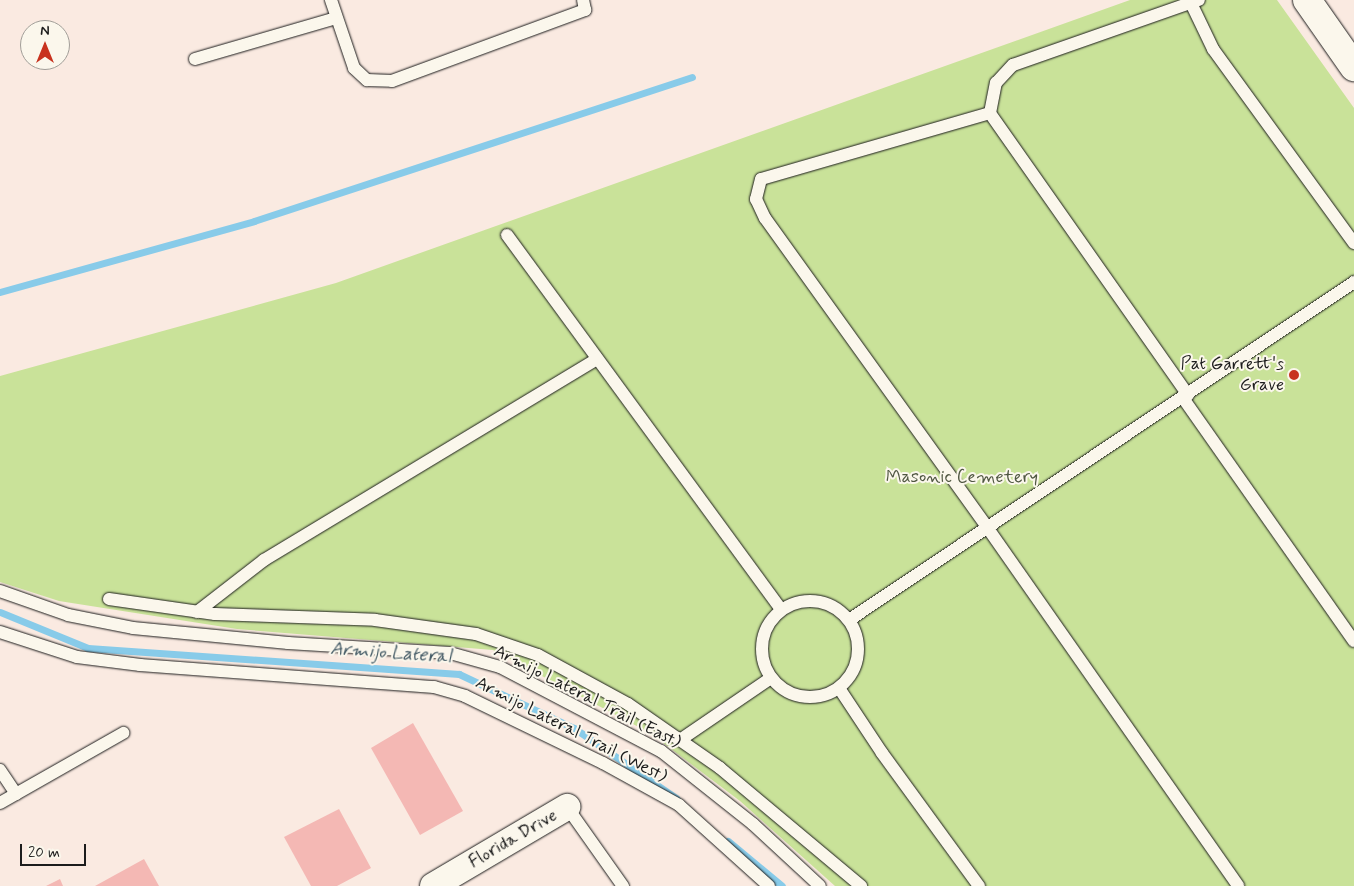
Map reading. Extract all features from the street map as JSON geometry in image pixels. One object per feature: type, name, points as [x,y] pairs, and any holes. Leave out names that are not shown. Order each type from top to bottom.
[{"type":"street","points":[[1307,0],[1354,67]]},
{"type":"street","name":"Florida Drive","points":[[433,886],[567,807]]},
{"type":"lane","points":[[331,0],[354,68],[367,80],[392,81],[585,10],[583,0]]},
{"type":"lane","points":[[1354,243],[1213,49],[1195,1],[1013,65],[996,83],[990,112],[1354,641]]},
{"type":"lane","points":[[195,59],[336,18]]},
{"type":"lane","points":[[990,112],[761,179],[756,199],[765,218],[987,527],[1238,886]]},
{"type":"lane","points":[[507,235],[781,610]]},
{"type":"lane","points":[[849,620],[1354,282]]},
{"type":"lane","points":[[198,612],[264,560],[597,359]]},
{"type":"lane","name":"Armijo Lateral Trail (East)","points":[[0,591],[68,614],[133,628],[288,643],[450,653],[500,667],[661,751],[753,824],[820,886]]},
{"type":"lane","points":[[109,599],[198,612],[375,620],[476,634],[538,655],[628,704],[720,768],[862,886]]},
{"type":"lane","points":[[817,601],[835,607],[849,620],[857,637],[858,656],[852,674],[839,688],[822,696],[803,697],[785,690],[771,678],[763,661],[762,642],[768,624],[781,610],[798,602],[817,601]]},
{"type":"lane","name":"Armijo Lateral Trail (West)","points":[[0,632],[77,657],[140,666],[434,687],[465,696],[602,763],[679,805],[769,886]]},
{"type":"lane","points":[[680,740],[771,678]]},
{"type":"lane","points":[[839,688],[882,753],[979,886]]},
{"type":"lane","points":[[0,803],[123,733]]},
{"type":"lane","points":[[0,770],[16,794]]},
{"type":"lane","points":[[567,807],[623,886]]},
{"type":"green space","name":"Masonic Cemetery","points":[[1130,0],[1277,0],[1354,108],[1354,886],[835,886],[740,801],[650,733],[493,650],[237,629],[59,601],[0,582],[0,376],[336,283]]},
{"type":"building","points":[[413,723],[463,811],[420,835],[371,748]]},
{"type":"building","points":[[339,809],[371,868],[337,886],[311,886],[284,837]]},
{"type":"building","points":[[144,859],[159,886],[95,886]]},
{"type":"building","points":[[60,879],[63,886],[46,886]]},
{"type":"waterway","points":[[0,292],[254,221],[692,77]]},
{"type":"waterway","name":"Armijo Lateral","points":[[0,612],[88,648],[459,674],[574,728],[676,798]]},
{"type":"waterway","name":"Armijo Lateral","points":[[728,841],[782,886]]},
{"type":"place","name":"Pat Garrett's Grave","points":[[1294,375]]}]
